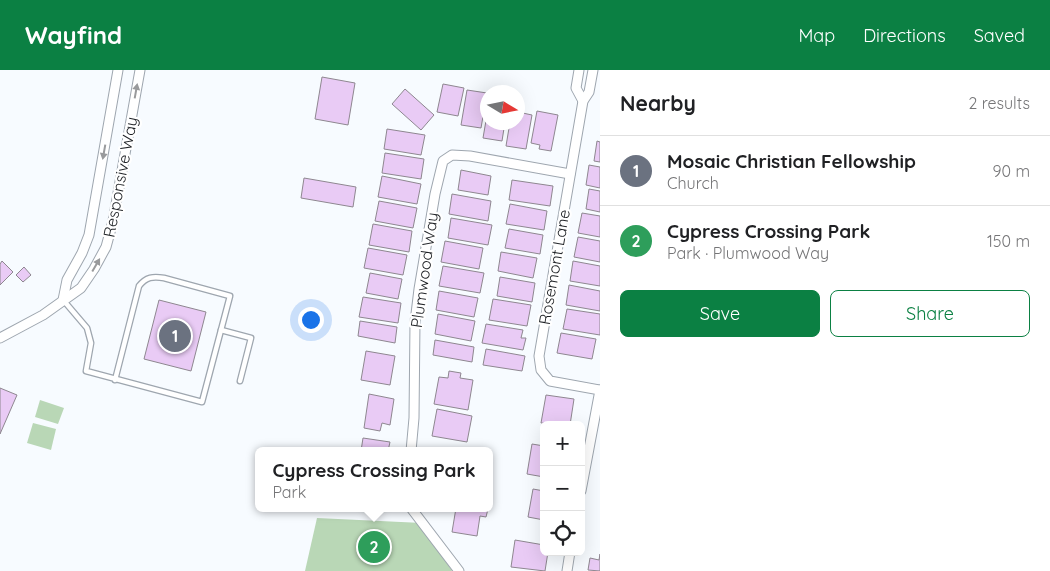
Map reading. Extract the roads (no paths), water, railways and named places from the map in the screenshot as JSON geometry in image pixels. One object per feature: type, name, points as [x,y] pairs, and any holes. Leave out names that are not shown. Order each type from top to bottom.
[{"type":"street","name":"Responsive Way","points":[[63,300],[67,280],[82,253],[89,235],[118,70]]},
{"type":"street","name":"Responsive Way","points":[[63,300],[81,288],[106,247],[113,221],[140,70]]},
{"type":"street","name":"Rosemont Lane","points":[[579,70],[576,88],[583,101]]},
{"type":"street","name":"Rosemont Lane","points":[[593,70],[589,92],[583,101],[539,356],[541,370],[550,381],[600,390]]},
{"type":"street","name":"Plumwood Way","points":[[411,447],[415,400],[415,322],[435,194],[443,161],[452,155],[470,156],[570,174]]},
{"type":"street","points":[[0,338],[43,315],[63,300]]},
{"type":"street","points":[[585,470],[600,390]]},
{"type":"street","points":[[414,512],[459,571]]},
{"type":"street","points":[[567,571],[569,556]]},
{"type":"lane","points":[[63,300],[87,328],[91,343],[86,371],[115,380],[202,402],[230,296],[164,278],[144,280],[139,286],[115,380]]},
{"type":"lane","points":[[221,330],[251,338],[240,381]]},
{"type":"place","name":"Mosaic Christian Fellowship","points":[[175,336]]},
{"type":"place","name":"Cypress Crossing Park","points":[[374,547]]}]
